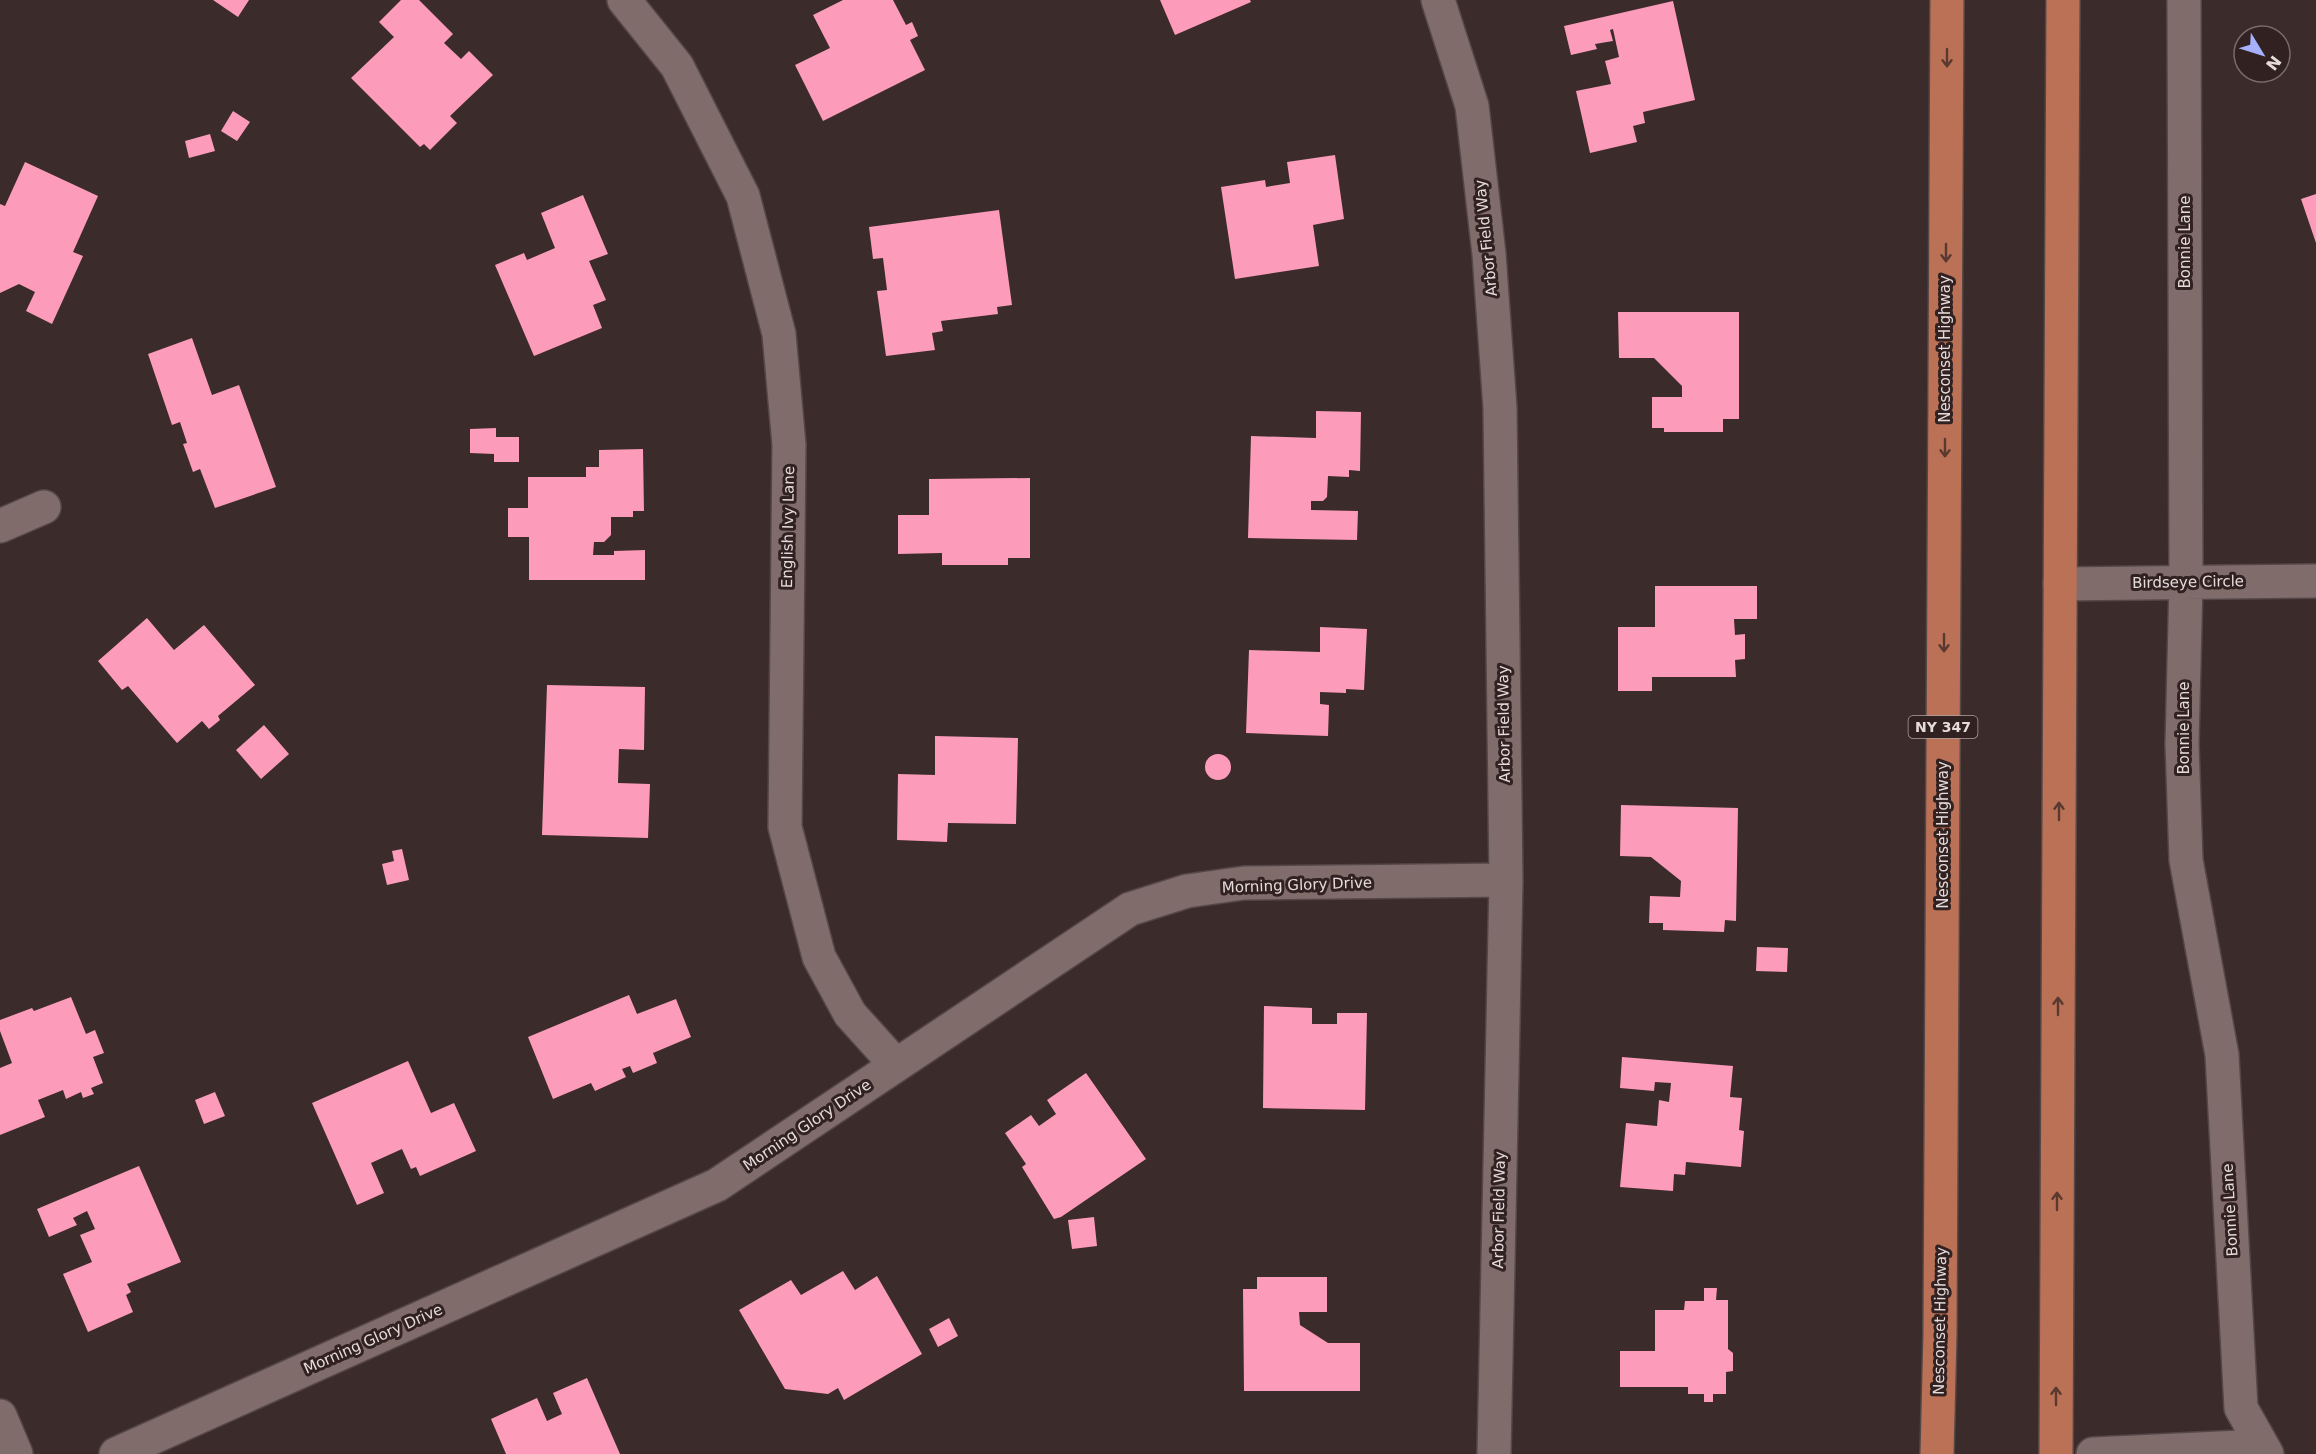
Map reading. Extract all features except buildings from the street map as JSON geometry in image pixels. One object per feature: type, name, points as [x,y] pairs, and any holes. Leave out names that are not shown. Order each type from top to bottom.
[{"type":"highway","name":"Nesconset Highway","points":[[1937,1454],[1940,1334],[1947,0]]},
{"type":"highway","points":[[2056,1454],[2063,0]]},
{"type":"street","name":"English Ivy Lane","points":[[624,0],[677,66],[743,196],[779,334],[789,445],[785,826],[819,957],[850,1014],[896,1065]]},
{"type":"street","name":"Arbor Field Way","points":[[1438,0],[1472,106],[1489,254],[1500,408],[1506,880],[1494,1454]]},
{"type":"street","name":"Bonnie Lane","points":[[2093,1454],[2264,1450],[2241,1408],[2222,1055],[2186,860],[2182,744],[2186,582],[2184,0]]},
{"type":"street","points":[[0,526],[44,507]]},
{"type":"street","name":"Birdseye Circle","points":[[2060,584],[2316,581]]},
{"type":"street","name":"Morning Glory Drive","points":[[116,1454],[717,1185],[1130,909],[1187,891],[1244,883],[1506,880]]},
{"type":"street","points":[[0,1416],[16,1454]]}]
